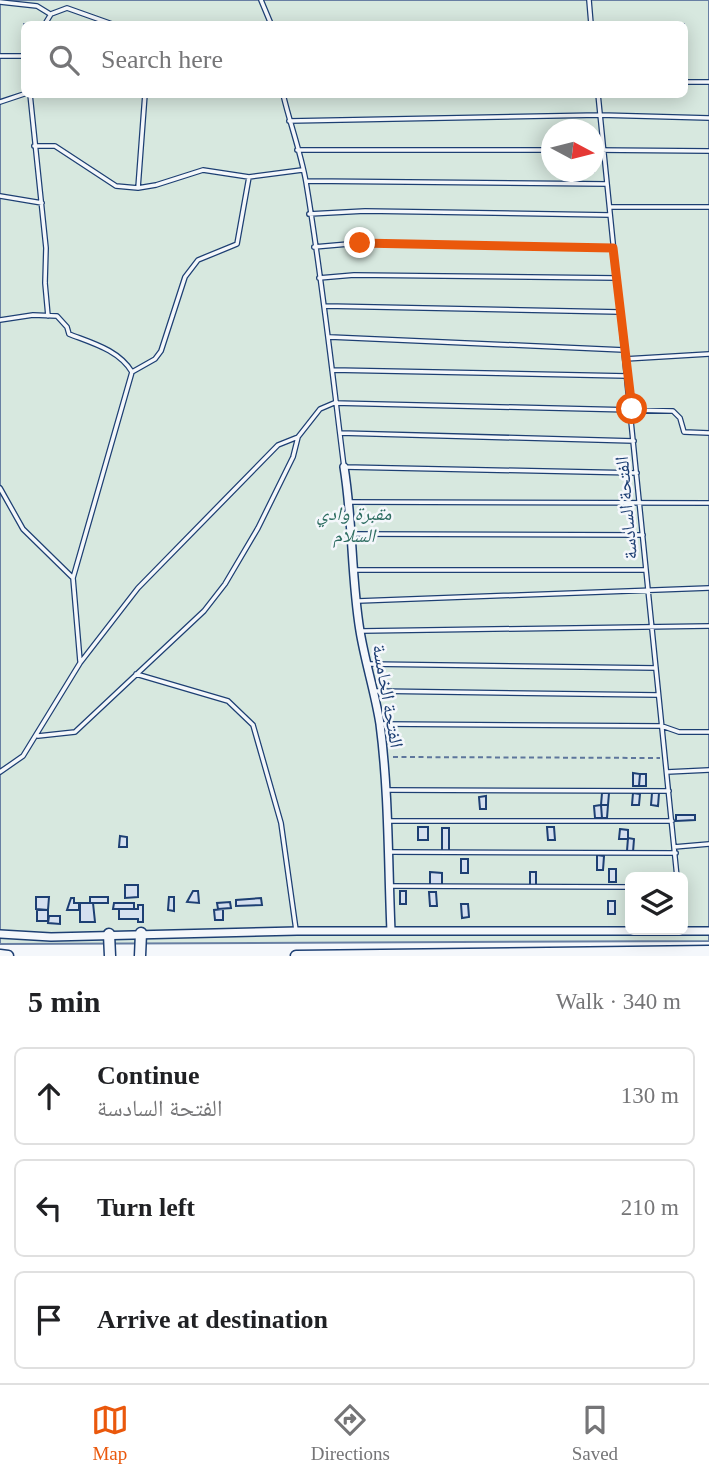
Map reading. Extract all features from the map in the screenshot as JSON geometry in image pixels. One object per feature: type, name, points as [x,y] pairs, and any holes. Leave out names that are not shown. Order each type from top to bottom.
[{"type":"main road","points":[[140,956],[141,933]]},
{"type":"main road","points":[[110,934],[110,956]]},
{"type":"main road","points":[[296,956],[709,951]]},
{"type":"main road","points":[[0,955],[8,956]]},
{"type":"street","name":"الفتحة الخامسة","points":[[344,467],[350,502],[353,570],[360,631],[380,724],[390,852],[391,931]]},
{"type":"street","points":[[0,934],[51,937],[297,931],[625,931]]},
{"type":"street","points":[[688,931],[709,931]]},
{"type":"lane","points":[[261,0],[270,21]]},
{"type":"lane","points":[[589,0],[591,21]]},
{"type":"lane","points":[[0,2],[37,6],[51,14]]},
{"type":"lane","points":[[47,21],[51,14],[66,8],[103,21]]},
{"type":"lane","points":[[0,56],[21,56]]},
{"type":"lane","points":[[688,82],[709,82]]},
{"type":"lane","points":[[0,102],[21,95]]},
{"type":"lane","points":[[30,98],[42,203],[48,316]]},
{"type":"lane","points":[[138,188],[145,98]]},
{"type":"lane","points":[[284,98],[306,181],[314,247],[326,306],[334,403],[344,467],[637,473]]},
{"type":"lane","name":"الفتحة السادسة","points":[[598,98],[600,119]]},
{"type":"lane","points":[[289,121],[600,115],[709,118]]},
{"type":"lane","points":[[34,146],[55,146],[116,186],[138,188],[203,170],[249,177],[302,170]]},
{"type":"lane","points":[[297,150],[541,150]]},
{"type":"lane","points":[[604,150],[709,150]]},
{"type":"lane","name":"الفتحة السادسة","points":[[604,158],[632,409],[677,872]]},
{"type":"lane","points":[[80,663],[73,578],[132,372],[155,359],[162,351],[185,277],[198,260],[237,244],[249,177]]},
{"type":"lane","points":[[306,181],[607,184]]},
{"type":"lane","points":[[0,196],[42,203]]},
{"type":"lane","points":[[610,207],[709,207]]},
{"type":"lane","points":[[309,214],[365,211],[610,215]]},
{"type":"lane","points":[[314,247],[360,243],[613,248]]},
{"type":"lane","points":[[319,278],[354,275],[617,278]]},
{"type":"lane","points":[[326,306],[620,312]]},
{"type":"lane","points":[[0,320],[57,316],[67,327],[69,334],[110,351],[126,363],[132,372]]},
{"type":"lane","points":[[330,337],[624,350]]},
{"type":"lane","points":[[625,359],[709,354]]},
{"type":"lane","points":[[332,370],[627,376]]},
{"type":"lane","points":[[38,736],[75,732],[204,611],[225,584],[258,528],[293,457],[298,437],[320,410],[334,403],[673,411],[680,418],[684,432],[709,433]]},
{"type":"lane","points":[[340,433],[634,440]]},
{"type":"lane","points":[[0,772],[23,756],[38,736],[80,663],[138,588],[217,504],[278,445],[298,437]]},
{"type":"lane","points":[[0,488],[23,529],[73,578]]},
{"type":"lane","points":[[350,502],[709,503]]},
{"type":"lane","points":[[352,534],[643,535]]},
{"type":"lane","points":[[353,570],[646,570]]},
{"type":"lane","points":[[358,601],[709,588]]},
{"type":"lane","points":[[360,631],[652,624],[709,626]]},
{"type":"lane","points":[[369,664],[656,668]]},
{"type":"lane","points":[[136,674],[228,701],[253,724],[281,823],[297,931]]},
{"type":"lane","points":[[373,691],[658,695]]},
{"type":"lane","points":[[380,724],[662,726],[678,732],[709,732]]},
{"type":"lane","points":[[667,772],[709,770]]},
{"type":"lane","points":[[386,790],[669,791]]},
{"type":"lane","points":[[388,821],[672,821]]},
{"type":"lane","points":[[674,847],[709,844]]},
{"type":"lane","points":[[390,852],[676,853]]},
{"type":"lane","points":[[389,886],[625,887]]},
{"type":"path","points":[[383,757],[665,758]]},
{"type":"green space","name":"مقبرة وادي السلام","points":[[0,0],[709,0],[709,941],[0,944]]},
{"type":"building","points":[[633,773],[640,774],[639,786],[633,786]]},
{"type":"building","points":[[640,774],[646,774],[646,786],[639,786]]},
{"type":"building","points":[[602,793],[609,793],[608,805],[601,805]]},
{"type":"building","points":[[633,793],[640,794],[639,805],[632,805]]},
{"type":"building","points":[[652,793],[659,793],[658,806],[651,805]]},
{"type":"building","points":[[486,796],[486,809],[480,809],[479,797]]},
{"type":"building","points":[[601,805],[608,805],[607,818],[602,818]]},
{"type":"building","points":[[601,805],[602,818],[595,818],[594,806]]},
{"type":"building","points":[[676,815],[695,815],[695,820],[676,821]]},
{"type":"building","points":[[418,827],[428,827],[428,840],[418,840]]},
{"type":"building","points":[[547,827],[554,827],[555,840],[548,840]]},
{"type":"building","points":[[442,828],[449,828],[449,852],[442,852]]},
{"type":"building","points":[[620,829],[628,830],[628,839],[619,839]]},
{"type":"building","points":[[120,836],[127,837],[127,847],[119,847]]},
{"type":"building","points":[[628,838],[634,839],[633,852],[627,851]]},
{"type":"building","points":[[597,855],[604,856],[603,870],[597,870]]},
{"type":"building","points":[[461,859],[468,859],[468,873],[461,873]]},
{"type":"building","points":[[609,869],[616,869],[616,882],[609,882]]},
{"type":"building","points":[[430,872],[442,873],[442,885],[430,885]]},
{"type":"building","points":[[530,872],[536,872],[536,885],[530,885]]},
{"type":"building","points":[[125,885],[138,885],[138,897],[125,898]]},
{"type":"building","points":[[193,891],[198,891],[199,903],[187,902]]},
{"type":"building","points":[[400,891],[406,891],[406,904],[400,904]]},
{"type":"building","points":[[429,892],[436,892],[437,906],[430,906]]},
{"type":"building","points":[[36,897],[49,897],[48,910],[36,909]]},
{"type":"building","points":[[90,897],[108,897],[108,903],[90,903]]},
{"type":"building","points":[[169,897],[174,897],[174,911],[168,910]]},
{"type":"building","points":[[71,898],[74,898],[74,903],[79,903],[79,910],[67,910]]},
{"type":"building","points":[[261,898],[262,905],[236,906],[236,900]]},
{"type":"building","points":[[608,901],[615,901],[615,914],[608,914]]},
{"type":"building","points":[[230,902],[231,908],[218,909],[217,903]]},
{"type":"building","points":[[80,903],[93,903],[95,922],[80,922]]},
{"type":"building","points":[[114,903],[134,903],[134,909],[113,909]]},
{"type":"building","points":[[461,904],[468,904],[469,917],[462,918]]},
{"type":"building","points":[[138,905],[143,905],[143,922],[138,922],[138,919],[119,919],[119,909],[138,909]]},
{"type":"building","points":[[223,909],[223,920],[215,920],[214,910]]},
{"type":"building","points":[[37,910],[48,910],[48,921],[37,921]]},
{"type":"building","points":[[49,916],[60,916],[60,924],[48,923]]},
{"type":"route","points":[[360,243],[613,248],[632,409]]}]
